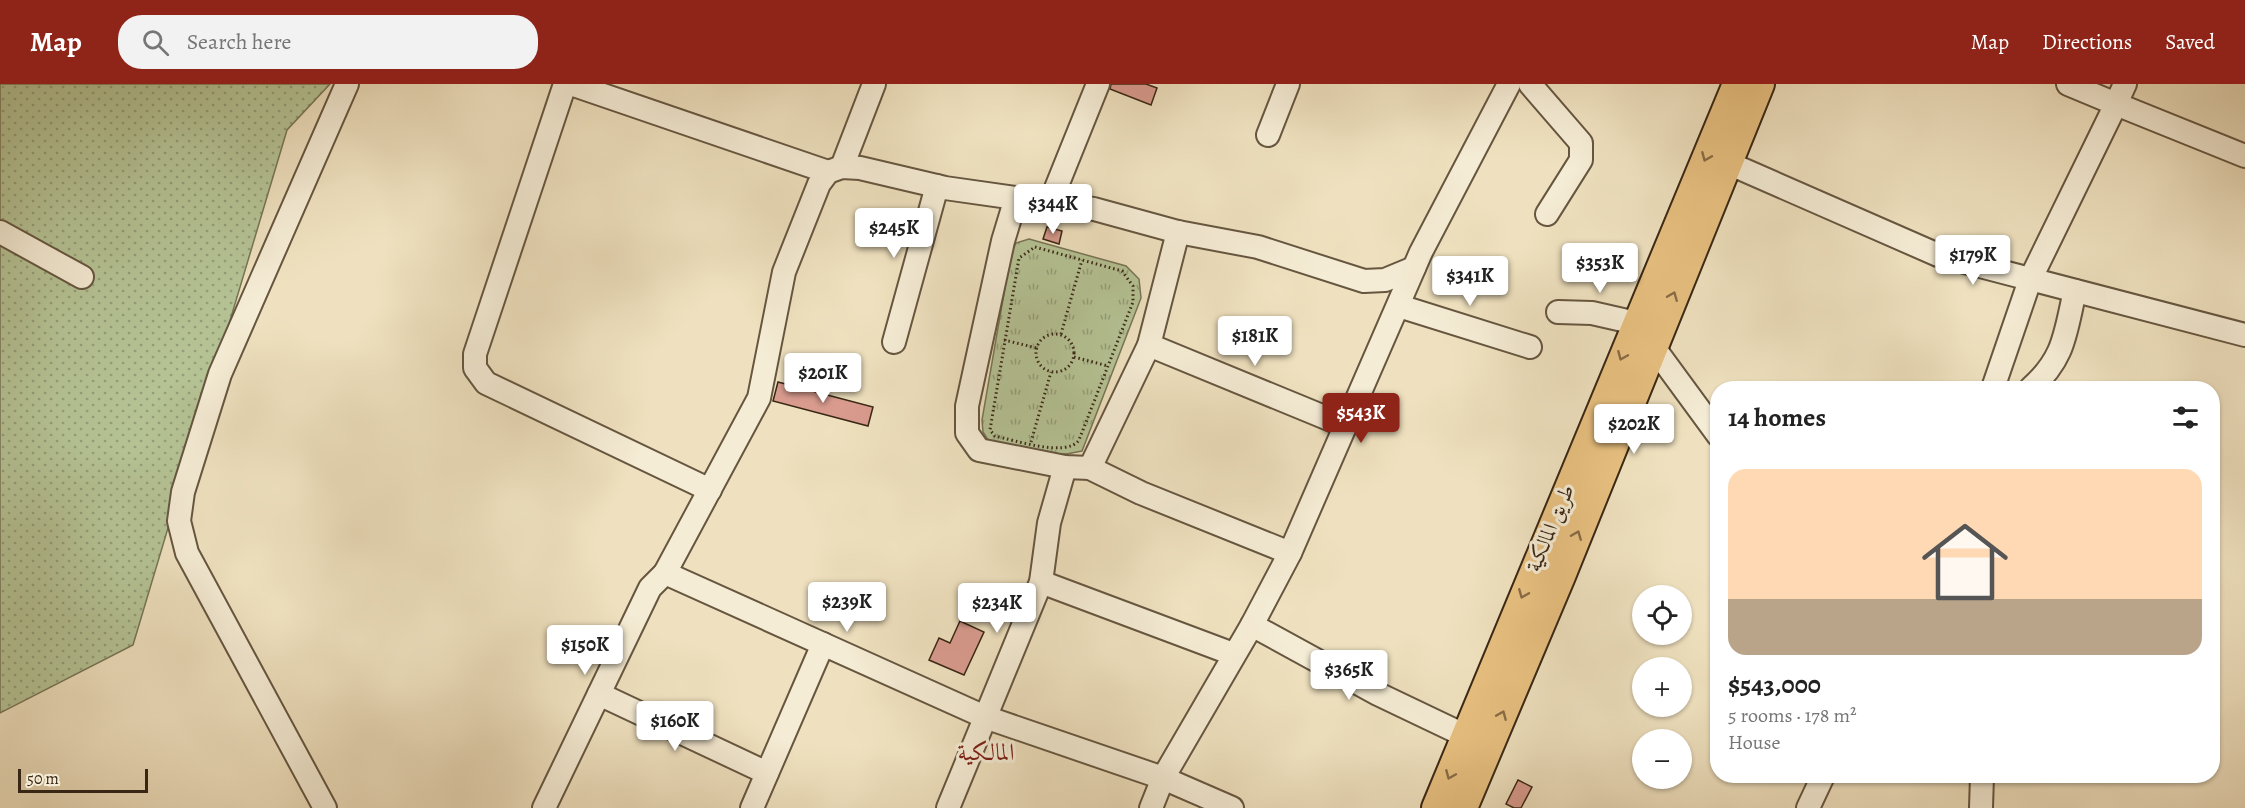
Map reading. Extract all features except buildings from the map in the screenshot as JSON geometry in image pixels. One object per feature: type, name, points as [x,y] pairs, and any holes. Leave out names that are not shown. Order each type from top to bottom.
[{"type":"main road","name":"طريق المالكية","points":[[1436,808],[1535,565],[1728,163],[1737,84]]},
{"type":"main road","name":"طريق المالكية","points":[[1463,808],[1561,576],[1644,334],[1732,123],[1760,84]]},
{"type":"main road","points":[[1535,565],[1561,576]]},
{"type":"street","points":[[325,808],[188,553],[179,521],[183,492],[220,374],[347,84]]},
{"type":"street","points":[[565,84],[475,354],[475,368],[486,383],[710,490]]},
{"type":"street","points":[[571,84],[835,170],[860,168],[937,186],[1094,209],[1178,232],[1258,247],[1364,281],[1385,280],[1414,268]]},
{"type":"street","points":[[544,808],[650,588],[665,573],[759,398],[784,272],[819,184],[835,170],[874,84]]},
{"type":"street","points":[[1050,203],[1098,84]]},
{"type":"street","points":[[1268,135],[1288,84]]},
{"type":"street","points":[[1151,808],[1163,778],[1233,654],[1252,626],[1290,553],[1414,268],[1509,84]]},
{"type":"street","points":[[1530,84],[1581,143],[1581,160],[1547,214]]},
{"type":"street","points":[[2068,84],[2120,94],[2245,156]]},
{"type":"street","points":[[1995,381],[2030,280],[2120,94]]},
{"type":"street","points":[[1728,163],[1938,255],[2245,335]]},
{"type":"street","points":[[894,342],[937,186]]},
{"type":"street","points":[[1016,198],[1003,241],[967,406],[967,433],[979,450],[1065,467],[1090,468],[1141,493],[1290,553]]},
{"type":"street","points":[[0,232],[82,277]]},
{"type":"street","points":[[1090,468],[1149,345],[1178,232]]},
{"type":"street","points":[[2040,381],[2046,376],[2057,359],[2075,291]]},
{"type":"street","points":[[1399,306],[1530,347]]},
{"type":"street","points":[[1558,312],[1592,313],[1644,334],[1710,424]]},
{"type":"street","points":[[1149,345],[1346,426]]},
{"type":"street","points":[[948,808],[1041,582],[1049,523],[1065,467]]},
{"type":"street","points":[[665,573],[985,717],[1163,778],[1232,808]]},
{"type":"street","points":[[1041,582],[1233,654]]},
{"type":"street","points":[[1252,626],[1378,694],[1466,736]]},
{"type":"street","points":[[752,808],[824,644]]},
{"type":"street","points":[[599,694],[767,773]]},
{"type":"street","points":[[1808,808],[1820,783]]},
{"type":"street","points":[[1981,808],[1982,783]]},
{"type":"path","points":[[1035,247],[1122,271],[1133,286],[1133,302],[1076,445],[1057,449],[995,436],[990,430],[1004,340],[1020,255],[1035,247]]},
{"type":"path","points":[[1061,334],[1082,260]]},
{"type":"path","points":[[1061,334],[1074,346],[1074,357],[1068,368],[1051,372],[1037,360],[1037,348],[1049,335],[1061,334]]},
{"type":"path","points":[[1004,340],[1037,348]]},
{"type":"path","points":[[1074,357],[1108,366]]},
{"type":"path","points":[[1030,443],[1051,372]]},
{"type":"green space","points":[[0,84],[330,84],[287,130],[133,645],[0,713]]},
{"type":"green space","points":[[1029,239],[1126,266],[1139,279],[1141,298],[1082,451],[1058,454],[1035,452],[988,440],[983,432],[982,420],[1011,253],[1016,243]]},
{"type":"district","name":"المالكية","points":[[986,752]]}]
